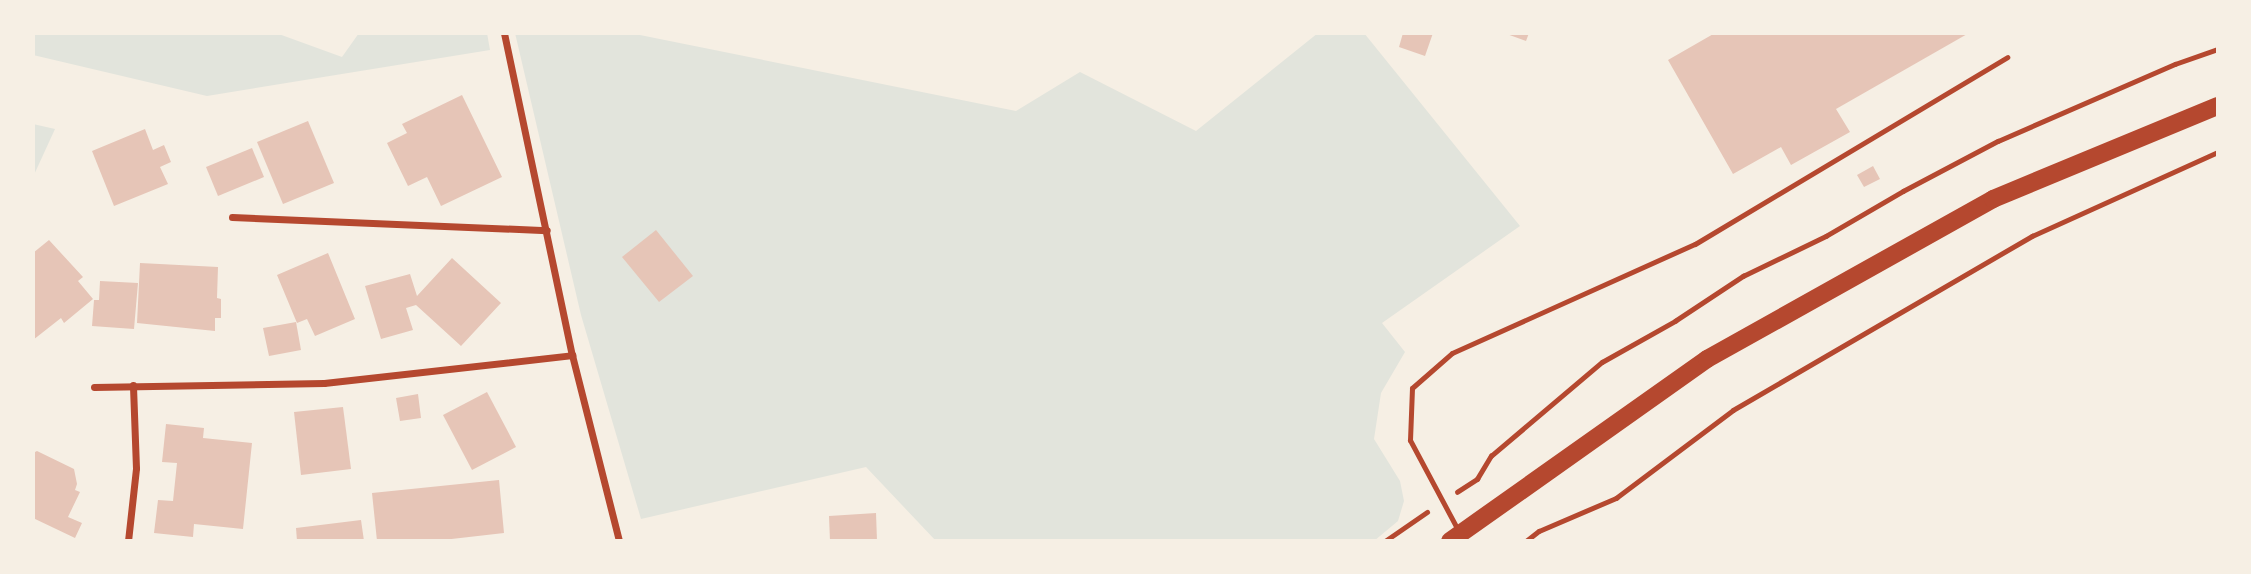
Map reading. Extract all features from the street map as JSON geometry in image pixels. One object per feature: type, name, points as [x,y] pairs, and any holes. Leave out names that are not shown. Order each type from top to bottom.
[{"type":"main road","points":[[1455,537],[1719,352],[1993,199],[2218,106]]},
{"type":"street","points":[[504,33],[572,355],[619,541]]},
{"type":"street","points":[[232,217],[547,230]]},
{"type":"street","points":[[94,387],[324,383],[572,355]]},
{"type":"street","points":[[128,541],[136,468],[133,385]]},
{"type":"lane","points":[[1455,537],[1410,440],[1412,388],[1452,353],[1695,244],[2007,57]]},
{"type":"path","points":[[1385,541],[1477,479],[1491,456],[1602,362],[1675,321],[1743,276],[1826,236],[1903,191],[1998,141],[2175,64],[2218,49]]},
{"type":"path","points":[[1526,541],[1539,531],[1616,498],[1733,410],[2032,236],[2218,152]]},
{"type":"shaded area","points":[[33,33],[276,33],[342,57],[359,33],[487,33],[490,50],[207,96],[33,55]]},
{"type":"shaded area","points":[[515,33],[630,33],[1016,111],[1080,72],[1196,131],[1318,33],[1364,33],[1520,226],[1382,323],[1405,352],[1381,393],[1374,439],[1400,481],[1404,501],[1398,521],[1374,541],[936,541],[866,467],[641,519],[581,315]]},
{"type":"shaded area","points":[[33,124],[55,129],[33,177]]},
{"type":"building","points":[[1403,33],[1433,33],[1425,56],[1399,47]]},
{"type":"building","points":[[1504,33],[1529,33],[1526,41]]},
{"type":"building","points":[[1715,33],[1969,33],[1836,109],[1850,132],[1791,165],[1781,147],[1733,174],[1668,60]]},
{"type":"building","points":[[462,95],[502,177],[441,206],[427,177],[408,186],[387,143],[407,133],[402,124]]},
{"type":"building","points":[[308,121],[334,183],[283,204],[257,142]]},
{"type":"building","points":[[145,129],[153,150],[164,145],[171,162],[160,167],[168,184],[114,206],[92,151]]},
{"type":"building","points":[[252,148],[264,177],[218,196],[206,167]]},
{"type":"building","points":[[1873,166],[1880,179],[1864,187],[1857,175]]},
{"type":"building","points":[[656,230],[693,276],[659,302],[622,257]]},
{"type":"building","points":[[49,240],[83,277],[78,281],[93,299],[64,323],[61,318],[33,340],[33,253]]},
{"type":"building","points":[[328,253],[355,319],[315,336],[307,319],[297,323],[277,275]]},
{"type":"building","points":[[452,258],[501,303],[461,346],[416,305],[406,308],[413,330],[381,339],[365,286],[410,274],[417,296]]},
{"type":"building","points":[[140,263],[218,267],[217,298],[221,299],[221,318],[215,318],[215,331],[137,323]]},
{"type":"building","points":[[100,281],[138,283],[134,329],[92,326],[94,300],[99,300]]},
{"type":"building","points":[[296,322],[301,350],[269,356],[263,328]]},
{"type":"building","points":[[487,392],[516,447],[472,470],[443,415]]},
{"type":"building","points":[[418,394],[421,418],[400,421],[396,398]]},
{"type":"building","points":[[343,407],[351,469],[301,475],[294,412]]},
{"type":"building","points":[[166,424],[204,428],[203,438],[252,443],[243,529],[194,524],[193,537],[154,533],[158,500],[173,501],[177,463],[162,462]]},
{"type":"building","points":[[37,451],[74,469],[77,484],[75,490],[80,492],[68,517],[82,523],[75,538],[33,518],[33,453]]},
{"type":"building","points":[[499,480],[504,533],[434,541],[377,541],[372,493]]},
{"type":"building","points":[[876,513],[877,541],[830,541],[829,516]]},
{"type":"building","points":[[361,520],[364,541],[297,541],[296,528]]}]
